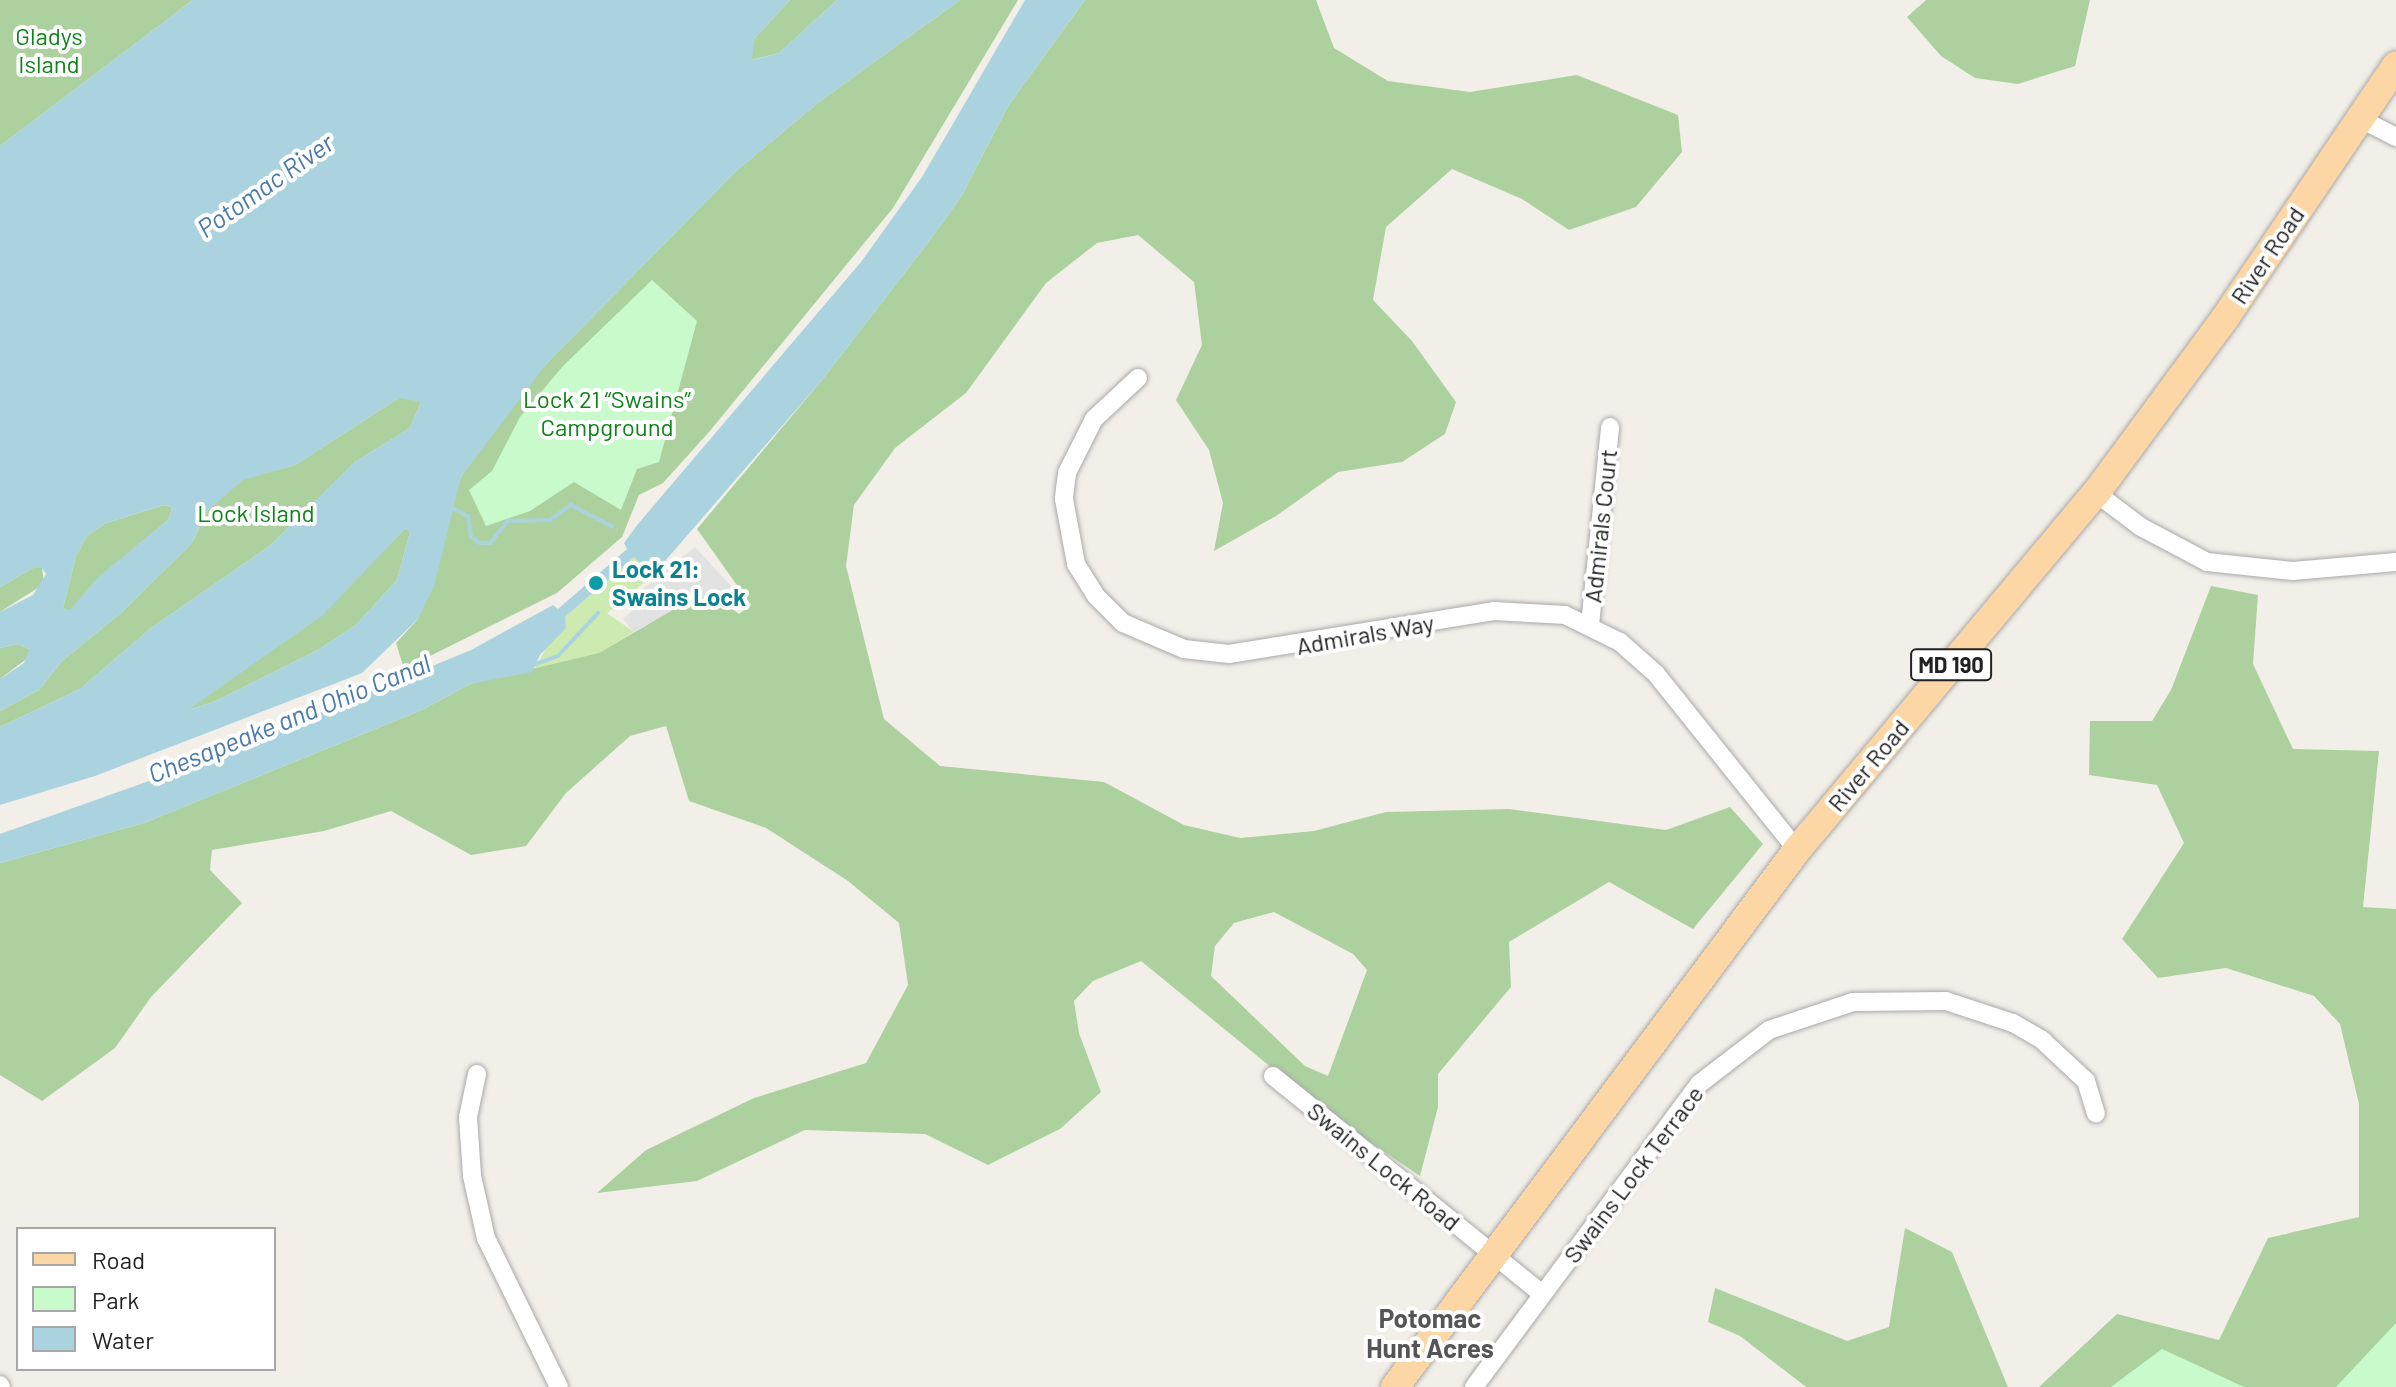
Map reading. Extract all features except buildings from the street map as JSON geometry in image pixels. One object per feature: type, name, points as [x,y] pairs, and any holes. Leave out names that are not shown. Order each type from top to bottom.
[{"type":"main road","name":"River Road","points":[[1395,1387],[1495,1256],[1599,1108],[1797,850],[2096,493],[2225,318],[2396,65]]},
{"type":"street","points":[[2359,118],[2396,137]]},
{"type":"street","name":"Admirals Way","points":[[1138,378],[1094,419],[1067,473],[1064,499],[1076,564],[1096,596],[1123,623],[1184,649],[1229,654],[1494,611],[1538,610],[1590,625],[1656,674],[1797,850]]},
{"type":"street","name":"Admirals Court","points":[[1590,625],[1610,427]]},
{"type":"street","points":[[2096,493],[2141,527],[2207,562],[2293,571],[2396,562]]},
{"type":"street","name":"Swains Lock Terrace","points":[[1474,1387],[1699,1084],[1769,1030],[1853,1002],[1911,998],[1981,1010],[2042,1040],[2086,1081],[2096,1113]]},
{"type":"street","points":[[477,1074],[468,1117],[472,1176],[486,1238],[559,1387]]},
{"type":"street","name":"Swains Lock Road","points":[[1273,1076],[1495,1256]]},
{"type":"street","points":[[1495,1256],[1542,1294]]},
{"type":"green space","name":"Gladys Island","points":[[0,0],[193,0],[0,146]]},
{"type":"green space","points":[[790,0],[837,0],[779,53],[751,60],[754,39]]},
{"type":"green space","points":[[960,0],[1018,0],[893,208],[709,432],[663,483],[639,495],[622,537],[557,593],[404,669],[396,643],[418,619],[461,477],[505,413],[547,363],[735,172],[819,102]]},
{"type":"green space","points":[[1085,0],[1316,0],[1334,48],[1388,81],[1470,92],[1577,75],[1678,115],[1682,152],[1636,207],[1569,230],[1522,199],[1452,169],[1386,227],[1373,300],[1412,341],[1456,402],[1445,434],[1402,462],[1338,472],[1276,516],[1214,551],[1223,503],[1209,450],[1176,400],[1202,345],[1194,282],[1138,235],[1097,243],[1046,283],[966,393],[895,448],[854,505],[846,566],[884,719],[940,766],[1104,782],[1184,825],[1240,838],[1314,831],[1386,812],[1509,809],[1666,830],[1730,807],[1763,844],[1693,929],[1609,882],[1509,942],[1511,987],[1438,1074],[1438,1107],[1420,1176],[1327,1113],[1141,961],[1093,981],[1074,1001],[1079,1033],[1101,1092],[1060,1129],[988,1165],[925,1134],[805,1130],[697,1181],[597,1193],[646,1150],[754,1098],[866,1063],[908,985],[899,923],[848,881],[766,828],[689,801],[666,726],[630,736],[566,793],[526,846],[471,855],[391,811],[324,831],[212,850],[210,870],[242,903],[151,997],[115,1048],[42,1101],[0,1075],[0,863],[144,823],[422,710],[470,684],[599,653],[693,598],[715,609],[725,604],[739,614],[751,605],[697,529],[822,380],[927,244],[961,197],[1008,106]],"holes":[[[1274,912],[1353,954],[1367,970],[1328,1076],[1305,1066],[1211,976],[1215,946],[1234,923]]]},
{"type":"green space","points":[[1926,0],[2090,0],[2075,66],[2018,84],[1975,78],[1941,56],[1907,17]]},
{"type":"green space","name":"Lock 21 “Swains” Campground","points":[[652,280],[697,321],[659,462],[637,469],[621,510],[574,482],[530,511],[486,526],[469,490],[492,471],[520,417],[563,366]]},
{"type":"green space","name":"Lock Island","points":[[412,397],[421,402],[410,428],[355,462],[271,545],[151,628],[80,689],[0,727],[0,711],[39,690],[62,661],[122,612],[192,543],[207,511],[243,479],[295,465],[399,398]]},
{"type":"green space","points":[[164,505],[172,507],[169,519],[98,578],[70,611],[63,608],[76,556],[87,536],[106,523]]},
{"type":"green space","points":[[406,528],[410,532],[397,580],[356,625],[318,650],[216,701],[185,711],[305,627]]},
{"type":"green space","points":[[634,557],[652,576],[607,613],[634,632],[599,653],[532,672],[565,617]]},
{"type":"green space","points":[[33,568],[42,568],[44,584],[0,612],[0,587]]},
{"type":"green space","points":[[2211,586],[2258,595],[2253,664],[2293,749],[2379,751],[2363,907],[2396,909],[2396,1387],[2039,1387],[2117,1314],[2219,1340],[2268,1238],[2359,1217],[2359,1104],[2340,1024],[2314,996],[2226,968],[2158,978],[2122,939],[2184,843],[2157,785],[2089,775],[2090,721],[2152,721],[2171,690]]},
{"type":"green space","points":[[18,644],[29,649],[29,657],[0,679],[0,648]]},
{"type":"green space","points":[[1905,1228],[1952,1252],[2008,1387],[1806,1387],[1740,1336],[1708,1322],[1715,1288],[1847,1341],[1889,1327]]},
{"type":"green space","points":[[2396,1323],[2396,1387],[2336,1387]]},
{"type":"green space","points":[[2162,1349],[2244,1387],[2111,1387]]},
{"type":"shaded area","points":[[695,547],[731,586],[727,594],[715,609],[693,598],[634,632],[623,619],[644,600],[638,593]]},
{"type":"water","name":"Potomac River","points":[[193,0],[790,0],[754,39],[752,60],[779,53],[837,0],[960,0],[819,102],[735,172],[547,363],[461,477],[434,586],[418,619],[362,673],[95,776],[0,805],[0,727],[80,689],[151,628],[271,545],[355,462],[410,428],[421,402],[399,398],[295,465],[243,480],[207,511],[192,543],[122,612],[62,661],[39,690],[0,711],[0,679],[24,663],[29,649],[18,644],[0,648],[0,612],[33,595],[46,574],[42,568],[33,568],[0,587],[0,146]],"holes":[[[164,505],[172,507],[169,519],[98,577],[70,610],[63,608],[76,556],[87,536],[106,523]],[[406,528],[410,532],[397,580],[356,625],[318,650],[216,701],[188,710],[323,615]]]},
{"type":"water","points":[[1025,0],[1085,0],[1008,106],[961,197],[927,244],[822,380],[652,576],[634,557],[565,617],[566,628],[540,655],[532,672],[470,684],[422,710],[144,823],[0,863],[0,834],[194,765],[471,650],[553,605],[558,609],[627,549],[624,543],[638,524],[861,262],[922,177]]},
{"type":"waterway","points":[[452,508],[468,516],[471,537],[480,543],[490,543],[508,521],[550,520],[571,505],[613,527]]},
{"type":"waterway","points":[[533,665],[558,656],[598,613]]},
{"type":"place","name":"Lock 21: Swains Lock","points":[[596,583]]},
{"type":"district","name":"Potomac Hunt Acres","points":[[1430,1333]]},
{"type":"water label","name":"Chesapeake and Ohio Canal","points":[[289,718]]}]
